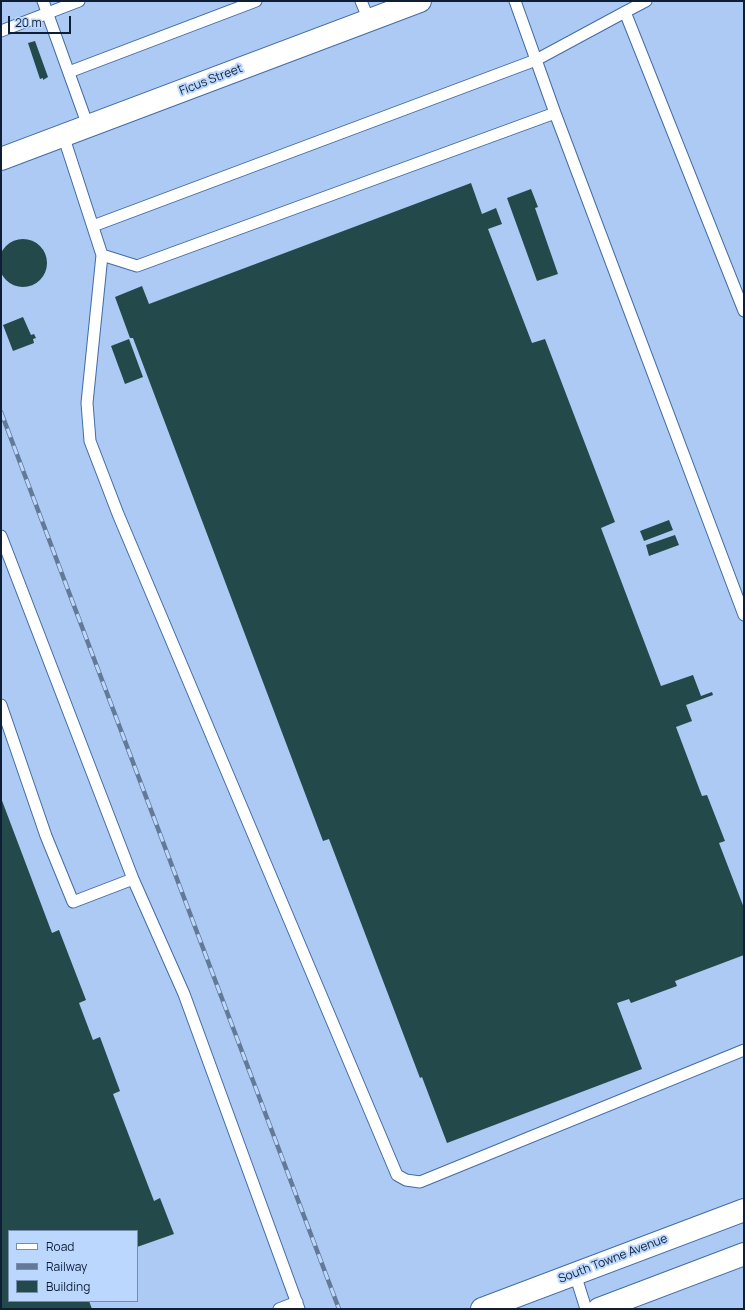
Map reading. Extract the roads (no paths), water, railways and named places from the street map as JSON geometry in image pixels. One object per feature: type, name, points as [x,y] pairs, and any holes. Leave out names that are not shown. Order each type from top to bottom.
[{"type":"street","name":"Ficus Street","points":[[1,159],[88,126],[365,11],[420,1]]},
{"type":"street","name":"South Towne Avenue","points":[[482,1309],[744,1210]]},
{"type":"street","points":[[599,1309],[744,1254]]},
{"type":"lane","points":[[43,1],[88,126]]},
{"type":"lane","points":[[1,31],[79,1]]},
{"type":"lane","points":[[69,72],[256,1]]},
{"type":"lane","points":[[515,1],[555,113],[744,615]]},
{"type":"lane","points":[[92,226],[536,60],[646,1]]},
{"type":"lane","points":[[625,12],[744,311]]},
{"type":"lane","points":[[102,255],[136,266],[555,113]]},
{"type":"lane","points":[[63,135],[102,255],[87,403],[90,441],[121,521],[397,1175],[406,1180],[420,1182],[744,1050]]},
{"type":"lane","points":[[1,536],[133,878],[184,994],[298,1305],[279,1309]]},
{"type":"lane","points":[[1,705],[46,836],[73,902],[133,878]]},
{"type":"lane","points":[[575,1274],[586,1309]]},
{"type":"railway","points":[[1,412],[339,1309]]}]
